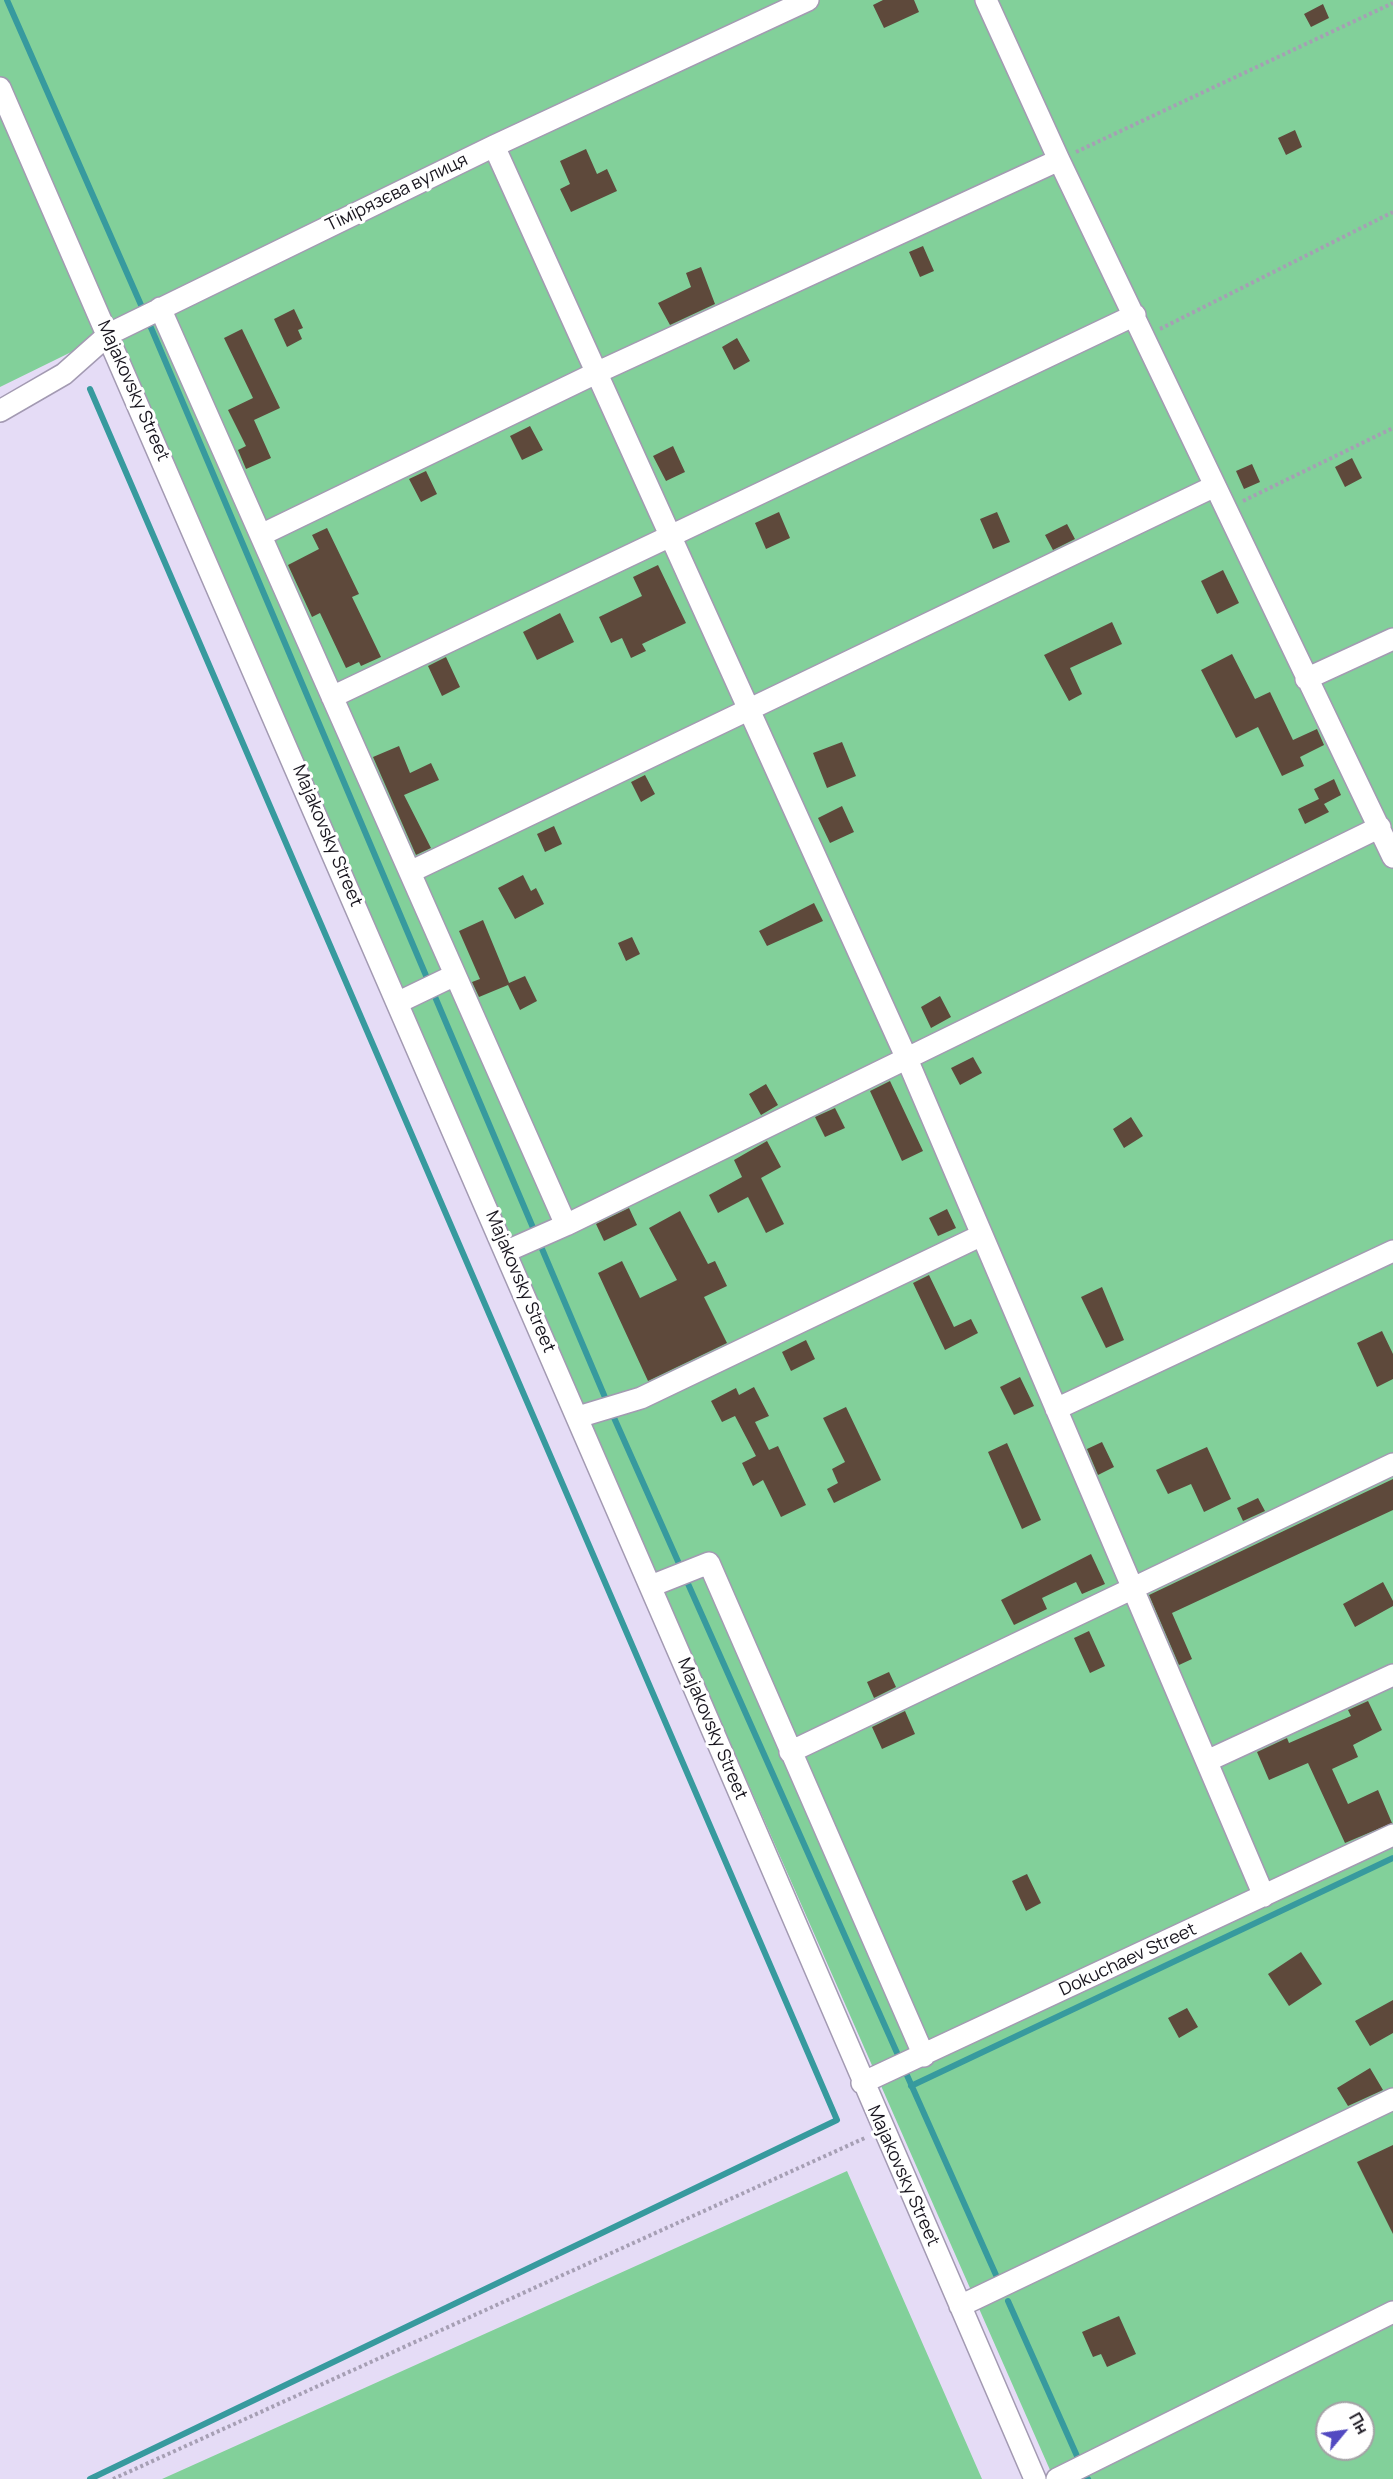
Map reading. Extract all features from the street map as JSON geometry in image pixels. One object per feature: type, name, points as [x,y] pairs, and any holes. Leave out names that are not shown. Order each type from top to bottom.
[{"type":"street","name":"Тімірязєва вулиця","points":[[0,411],[64,374],[109,334],[160,308],[494,146],[808,0]]},
{"type":"street","points":[[507,1251],[566,1225],[907,1059],[1389,843],[1306,679],[1135,315],[1059,160],[986,0]]},
{"type":"street","name":"Majakovsky Street","points":[[0,88],[109,334],[578,1417],[660,1583],[862,2083],[1035,2479]]},
{"type":"street","points":[[494,146],[907,1059],[1264,1896]]},
{"type":"street","points":[[261,535],[596,373],[1059,160]]},
{"type":"street","points":[[160,308],[566,1225]]},
{"type":"street","points":[[332,697],[1135,315]]},
{"type":"street","points":[[410,872],[1215,486]]},
{"type":"street","points":[[1306,679],[1393,639]]},
{"type":"street","points":[[399,1002],[455,975]]},
{"type":"street","points":[[578,1417],[641,1398],[982,1235]]},
{"type":"street","points":[[1056,1409],[1393,1251]]},
{"type":"street","points":[[790,1752],[1393,1464]]},
{"type":"street","points":[[660,1583],[709,1563],[920,2058]]},
{"type":"street","points":[[1207,1761],[1393,1675]]},
{"type":"street","name":"Dokuchaev Street","points":[[862,2083],[920,2058],[1393,1835]]},
{"type":"street","points":[[960,2306],[1393,2099]]},
{"type":"street","points":[[1057,2479],[1393,2312]]},
{"type":"path","points":[[1059,160],[1393,3]]},
{"type":"path","points":[[1145,337],[1393,212]]},
{"type":"path","points":[[1226,509],[1393,428]]},
{"type":"path","points":[[114,2479],[882,2130]]},
{"type":"green space","points":[[0,0],[1393,0],[1393,2479],[1054,2479],[0,83]]},
{"type":"green space","points":[[0,94],[106,335],[0,387]]},
{"type":"green space","points":[[847,2171],[982,2479],[162,2479]]},
{"type":"building","points":[[883,0],[914,0],[919,12],[884,28],[873,5]]},
{"type":"building","points":[[1323,4],[1329,18],[1311,27],[1304,14]]},
{"type":"building","points":[[1295,130],[1302,147],[1286,155],[1278,138]]},
{"type":"building","points":[[586,149],[597,174],[607,169],[617,191],[571,212],[560,189],[570,184],[560,161]]},
{"type":"building","points":[[923,246],[934,271],[920,277],[909,252]]},
{"type":"building","points":[[701,267],[715,304],[670,325],[658,303],[691,287],[686,273]]},
{"type":"building","points":[[294,309],[303,328],[298,330],[302,339],[287,347],[274,319]]},
{"type":"building","points":[[242,329],[280,408],[254,420],[271,458],[246,469],[238,450],[246,446],[228,410],[253,398],[224,338]]},
{"type":"building","points":[[737,338],[750,361],[734,370],[722,347]]},
{"type":"building","points":[[530,426],[543,450],[522,460],[510,436]]},
{"type":"building","points":[[673,446],[685,472],[666,481],[653,456]]},
{"type":"building","points":[[1352,458],[1362,478],[1345,487],[1335,467]]},
{"type":"building","points":[[1252,464],[1260,482],[1244,489],[1236,471]]},
{"type":"building","points":[[426,471],[437,494],[421,502],[409,479]]},
{"type":"building","points":[[779,512],[790,538],[766,549],[755,523]]},
{"type":"building","points":[[997,512],[1010,542],[993,549],[980,519]]},
{"type":"building","points":[[1067,524],[1075,539],[1053,550],[1045,535]]},
{"type":"building","points":[[327,528],[359,594],[352,597],[381,657],[361,666],[359,662],[346,668],[320,613],[312,617],[288,565],[319,549],[312,535]]},
{"type":"building","points":[[658,565],[686,623],[642,644],[646,651],[631,658],[622,638],[611,643],[599,617],[642,596],[633,577]]},
{"type":"building","points":[[1223,570],[1239,603],[1217,614],[1201,581]]},
{"type":"building","points":[[560,613],[574,642],[537,660],[523,632]]},
{"type":"building","points":[[1112,622],[1122,644],[1070,668],[1082,694],[1069,701],[1044,655]]},
{"type":"building","points":[[1232,654],[1255,699],[1270,692],[1293,740],[1317,729],[1324,745],[1300,757],[1304,766],[1282,776],[1258,727],[1236,738],[1201,670]]},
{"type":"building","points":[[446,657],[460,687],[442,696],[428,666]]},
{"type":"building","points":[[842,742],[856,776],[827,788],[813,753]]},
{"type":"building","points":[[399,746],[410,773],[431,763],[439,780],[404,795],[431,848],[416,855],[373,757]]},
{"type":"building","points":[[645,775],[655,794],[641,802],[631,782]]},
{"type":"building","points":[[1334,779],[1341,795],[1324,804],[1329,812],[1305,824],[1298,809],[1319,799],[1314,789]]},
{"type":"building","points":[[842,806],[854,832],[830,843],[818,818]]},
{"type":"building","points":[[554,826],[562,844],[545,852],[537,834]]},
{"type":"building","points":[[523,875],[531,891],[536,888],[544,904],[515,919],[498,888]]},
{"type":"building","points":[[814,903],[823,921],[767,946],[759,931]]},
{"type":"building","points":[[483,920],[509,983],[525,976],[537,1001],[520,1010],[508,985],[479,997],[472,982],[480,979],[459,931]]},
{"type":"building","points":[[632,937],[640,954],[626,961],[618,943]]},
{"type":"building","points":[[940,996],[951,1017],[931,1028],[921,1007]]},
{"type":"building","points":[[973,1057],[982,1073],[960,1085],[951,1068]]},
{"type":"building","points":[[890,1081],[923,1151],[902,1161],[870,1091]]},
{"type":"building","points":[[766,1084],[778,1105],[761,1115],[749,1094]]},
{"type":"building","points":[[835,1108],[845,1128],[825,1137],[815,1117]]},
{"type":"building","points":[[1131,1117],[1143,1136],[1124,1148],[1113,1129]]},
{"type":"building","points":[[767,1141],[781,1167],[761,1178],[784,1224],[766,1233],[748,1197],[718,1213],[709,1195],[742,1177],[734,1160]]},
{"type":"building","points":[[629,1208],[637,1225],[604,1241],[596,1224]]},
{"type":"building","points":[[947,1209],[956,1228],[938,1236],[929,1218]]},
{"type":"building","points":[[680,1211],[708,1264],[715,1261],[727,1286],[704,1297],[727,1343],[648,1381],[598,1273],[622,1261],[640,1298],[677,1280],[649,1228]]},
{"type":"building","points":[[929,1275],[954,1327],[971,1319],[978,1333],[945,1350],[913,1283]]},
{"type":"building","points":[[1102,1287],[1124,1340],[1106,1348],[1081,1297]]},
{"type":"building","points":[[1382,1331],[1393,1354],[1393,1379],[1377,1387],[1357,1343]]},
{"type":"building","points":[[806,1340],[815,1359],[791,1371],[782,1352]]},
{"type":"building","points":[[1020,1377],[1034,1406],[1014,1415],[1000,1387]]},
{"type":"building","points":[[754,1387],[769,1416],[755,1422],[769,1450],[778,1446],[806,1505],[781,1517],[763,1480],[753,1486],[742,1463],[756,1456],[735,1416],[722,1422],[711,1401],[736,1388],[739,1395]]},
{"type":"building","points":[[846,1407],[881,1480],[834,1503],[827,1489],[838,1483],[832,1469],[845,1462],[823,1418]]},
{"type":"building","points":[[1102,1442],[1114,1467],[1098,1475],[1087,1449]]},
{"type":"building","points":[[1007,1443],[1041,1520],[1022,1529],[988,1452]]},
{"type":"building","points":[[1207,1447],[1231,1499],[1204,1512],[1191,1484],[1168,1494],[1156,1470]]},
{"type":"building","points":[[1393,1479],[1393,1510],[1172,1613],[1192,1659],[1179,1665],[1149,1595]]},
{"type":"building","points":[[1258,1498],[1265,1511],[1243,1521],[1237,1508]]},
{"type":"building","points":[[1091,1554],[1105,1584],[1082,1594],[1076,1582],[1042,1598],[1047,1609],[1014,1625],[1001,1600]]},
{"type":"building","points":[[1383,1582],[1393,1601],[1393,1606],[1355,1627],[1343,1604]]},
{"type":"building","points":[[1089,1631],[1105,1666],[1090,1673],[1074,1638]]},
{"type":"building","points":[[889,1672],[896,1687],[874,1698],[867,1682]]},
{"type":"building","points":[[1368,1701],[1382,1730],[1353,1745],[1358,1757],[1332,1769],[1348,1804],[1378,1790],[1392,1823],[1345,1843],[1308,1763],[1269,1780],[1257,1752],[1287,1738],[1289,1743],[1351,1716],[1348,1710]]},
{"type":"building","points":[[905,1711],[915,1734],[882,1749],[872,1727]]},
{"type":"building","points":[[1027,1874],[1041,1903],[1026,1911],[1012,1881]]},
{"type":"building","points":[[1301,1952],[1322,1984],[1289,2006],[1268,1974]]},
{"type":"building","points":[[1393,2000],[1393,2033],[1370,2046],[1355,2021]]},
{"type":"building","points":[[1187,2008],[1198,2027],[1179,2038],[1168,2018]]},
{"type":"building","points":[[1370,2068],[1383,2090],[1348,2106],[1337,2088]]},
{"type":"building","points":[[1393,2145],[1393,2234],[1357,2162]]},
{"type":"building","points":[[1119,2316],[1136,2354],[1107,2367],[1101,2354],[1093,2357],[1082,2332]]},
{"type":"waterway","points":[[7,0],[152,330],[607,1402],[996,2275]]},
{"type":"waterway","points":[[90,389],[837,2120],[90,2479]]},
{"type":"waterway","points":[[911,2086],[1393,1858]]},
{"type":"waterway","points":[[1008,2301],[1077,2456]]}]
